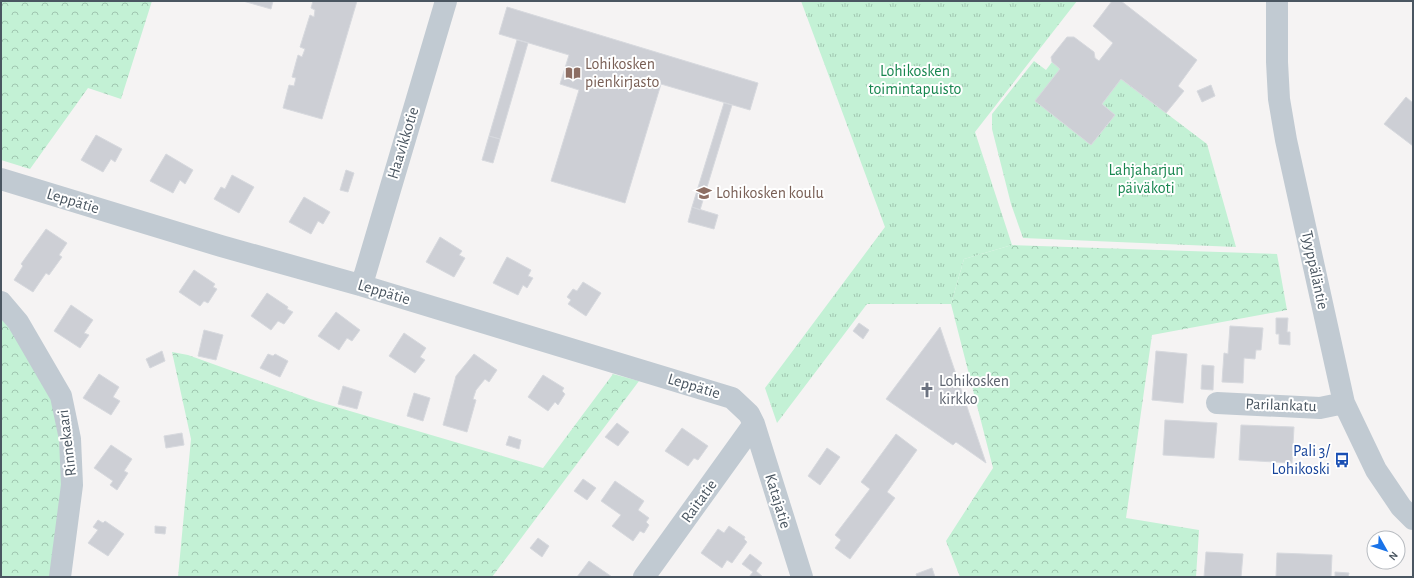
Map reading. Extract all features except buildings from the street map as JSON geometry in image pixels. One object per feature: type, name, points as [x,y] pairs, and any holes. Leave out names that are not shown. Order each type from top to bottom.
[{"type":"street","name":"Haavikkotie","points":[[360,285],[446,1]]},
{"type":"street","name":"Tyyppäläntie","points":[[1277,1],[1277,62],[1279,99],[1285,133],[1344,404],[1376,470],[1401,507],[1413,519]]},
{"type":"street","name":"Leppätie","points":[[1,179],[221,246],[360,285],[732,398],[749,414],[754,424]]},
{"type":"street","name":"Rinnekaari","points":[[1,302],[18,322],[61,396],[70,439],[72,485],[60,577]]},
{"type":"street","name":"Parilankatu","points":[[1217,403],[1320,408],[1344,404]]},
{"type":"street","name":"Raitatie","points":[[644,577],[754,424]]},
{"type":"street","name":"Katajatie","points":[[754,424],[802,577]]},
{"type":"green space","points":[[1,1],[152,1],[121,99],[88,88],[30,169],[1,160]]},
{"type":"green space","name":"Lohikosken toimintapuisto","points":[[801,1],[1077,1],[975,132],[1012,245],[964,259],[951,304],[867,304],[777,423],[765,388],[885,227]]},
{"type":"green space","name":"Lahjaharjun päiväkoti","points":[[1034,61],[1046,70],[1052,62],[1060,69],[1058,72],[1091,145],[1115,115],[1102,104],[1121,79],[1207,144],[1236,247],[1023,238],[1011,204],[992,129],[992,114]]},
{"type":"green space","points":[[1012,245],[1277,254],[1287,310],[1152,335],[1126,518],[1199,530],[1196,577],[960,577],[946,541],[993,468],[951,304],[964,259]]},
{"type":"green space","points":[[1,318],[10,328],[52,399],[61,440],[62,485],[51,577],[1,577]]},
{"type":"green space","points":[[172,352],[188,355],[316,401],[543,468],[613,374],[639,381],[492,577],[178,577],[191,439]]},
{"type":"place","name":"Lohikosken pienkirjasto","points":[[573,73]]},
{"type":"place","name":"Lohikosken koulu","points":[[704,193]]},
{"type":"place","name":"Lohikosken kirkko","points":[[927,390]]},
{"type":"place","name":"Pali 3/ Lohikoski","points":[[1342,460]]}]
